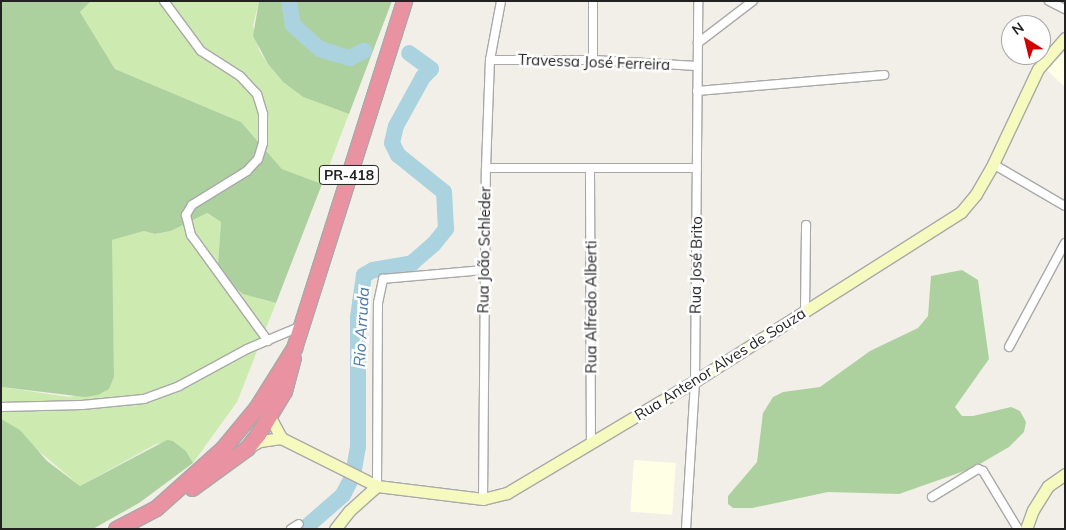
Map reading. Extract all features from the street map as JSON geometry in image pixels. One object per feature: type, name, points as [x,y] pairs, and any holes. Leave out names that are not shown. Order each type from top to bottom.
[{"type":"highway","name":"PR-418","points":[[116,529],[156,508],[223,448],[257,407],[294,348],[404,1]]},
{"type":"highway","points":[[156,508],[191,489],[247,448],[270,417],[284,391],[294,348]]},
{"type":"main road","name":"Rua Antenor Alves de Souza","points":[[281,438],[377,486],[483,499],[507,493],[694,381],[961,212],[976,194],[993,164],[1038,69],[1065,38]]},
{"type":"main road","points":[[247,448],[260,441],[281,438],[270,417]]},
{"type":"main road","points":[[1026,529],[1033,510],[1048,486],[1065,474]]},
{"type":"main road","points":[[335,529],[349,511],[377,486]]},
{"type":"street","points":[[164,1],[201,51],[240,76],[257,94],[263,114],[263,143],[258,158],[247,171],[192,205],[186,216],[191,234],[268,341]]},
{"type":"street","name":"Rua João Schleder","points":[[483,499],[483,270],[486,168],[490,60],[501,1]]},
{"type":"street","points":[[593,1],[593,60]]},
{"type":"street","name":"Rua José Brito","points":[[686,529],[694,381],[698,1]]},
{"type":"street","points":[[698,43],[753,1]]},
{"type":"street","points":[[1049,1],[1065,9]]},
{"type":"street","name":"Travessa José Ferreira","points":[[490,60],[593,60],[697,66]]},
{"type":"street","points":[[697,91],[884,75]]},
{"type":"street","points":[[993,164],[1065,206]]},
{"type":"street","points":[[486,168],[590,170],[697,168]]},
{"type":"street","name":"Rua Alfredo Alberti","points":[[590,170],[591,443]]},
{"type":"street","points":[[804,312],[806,225]]},
{"type":"street","points":[[1009,346],[1065,243]]},
{"type":"street","points":[[377,486],[378,304],[383,279],[483,270]]},
{"type":"street","points":[[1,407],[82,406],[144,399],[179,386],[301,326]]},
{"type":"street","points":[[932,497],[978,469],[983,471],[1018,529]]},
{"type":"street","points":[[291,529],[299,524]]},
{"type":"shaded area","points":[[1065,52],[1065,87],[1047,70]]},
{"type":"shaded area","points":[[634,460],[676,463],[672,515],[630,512]]},
{"type":"green space","points":[[1,1],[91,1],[80,12],[115,69],[241,122],[282,169],[322,184],[276,303],[243,294],[222,276],[218,264],[221,222],[207,213],[171,231],[155,234],[144,231],[112,240],[114,377],[109,389],[98,395],[85,397],[1,387]]},
{"type":"green space","points":[[91,1],[259,1],[253,26],[259,50],[268,64],[283,82],[303,97],[349,114],[322,184],[282,169],[241,122],[115,69],[80,12]]},
{"type":"green space","points":[[259,1],[392,1],[349,114],[303,97],[283,82],[268,64],[253,36]]},
{"type":"green space","points":[[206,213],[221,222],[218,264],[260,299],[276,303],[237,402],[193,463],[186,451],[173,441],[156,444],[80,486],[1,419],[1,387],[69,397],[109,388],[114,377],[111,240],[144,231],[155,234],[171,231]]},
{"type":"green space","points":[[962,270],[978,280],[989,359],[955,407],[962,416],[973,416],[1011,407],[1020,411],[1026,422],[1024,432],[1009,447],[973,468],[899,494],[828,492],[752,508],[733,508],[728,504],[728,496],[757,462],[763,413],[773,397],[783,392],[820,387],[870,351],[918,328],[928,316],[931,276]]},
{"type":"green space","points":[[1,419],[20,430],[47,461],[80,486],[167,440],[173,441],[186,451],[193,463],[139,503],[93,529],[1,529]]},
{"type":"waterway","name":"Rio Arruda","points":[[289,1],[293,25],[320,49],[350,58],[364,51]]},
{"type":"waterway","name":"Rio Arruda","points":[[304,529],[343,495],[353,475],[358,447],[358,317],[364,275],[373,270],[412,263],[433,245],[446,229],[444,192],[398,155],[392,143],[396,126],[423,77],[431,69],[409,53]]}]
